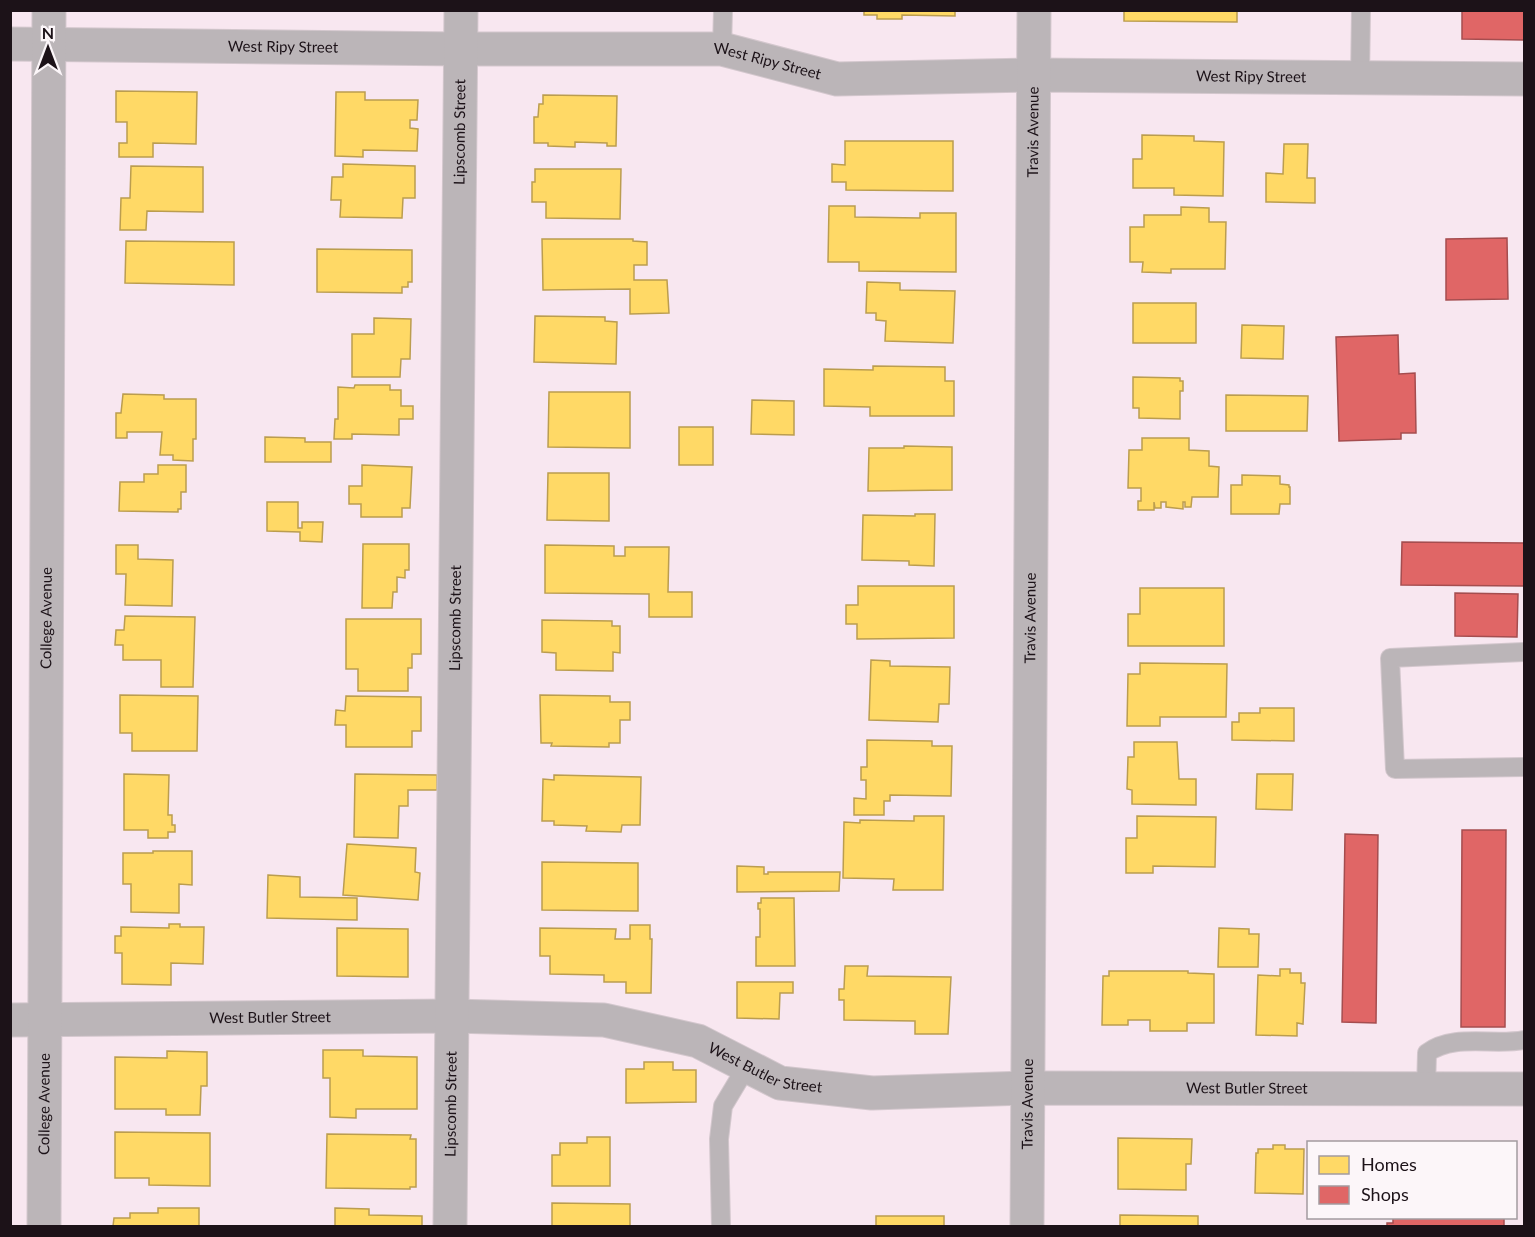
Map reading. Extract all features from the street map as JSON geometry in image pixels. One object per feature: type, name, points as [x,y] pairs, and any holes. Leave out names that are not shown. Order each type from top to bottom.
[{"type":"street","name":"College Avenue","points":[[44,1227],[49,10]]},
{"type":"street","name":"Lipscomb Street","points":[[450,1227],[461,10]]},
{"type":"street","name":"Travis Avenue","points":[[1027,1227],[1034,10]]},
{"type":"street","name":"West Ripy Street","points":[[10,44],[460,49],[722,49],[837,79],[1034,75],[1524,79]]},
{"type":"street","name":"West Butler Street","points":[[10,1020],[452,1016],[604,1020],[698,1041],[780,1083],[872,1093],[1028,1088],[1524,1089]]},
{"type":"lane","points":[[722,49],[723,10]]},
{"type":"lane","points":[[1360,78],[1361,10]]},
{"type":"lane","points":[[1524,652],[1390,658],[1395,768],[1524,767]]},
{"type":"lane","points":[[1426,1089],[1427,1053],[1436,1046],[1450,1042],[1510,1043],[1524,1040]]},
{"type":"lane","points":[[721,1227],[718,1139],[723,1106],[747,1066]]},
{"type":"building: Homes","points":[[864,10],[955,10],[955,16],[902,15],[902,19],[877,19],[877,15],[864,15]]},
{"type":"building: Homes","points":[[1124,10],[1237,10],[1237,22],[1124,21]]},
{"type":"building: Homes","points":[[116,91],[197,92],[196,144],[153,143],[153,157],[119,157],[119,143],[127,143],[127,122],[116,122]]},
{"type":"building: Homes","points":[[336,92],[365,92],[365,100],[418,100],[417,120],[410,120],[410,128],[418,129],[417,151],[363,150],[363,157],[335,156]]},
{"type":"building: Homes","points":[[543,95],[617,96],[616,146],[607,146],[607,143],[575,142],[575,147],[534,143],[534,117],[538,117],[539,104],[543,104]]},
{"type":"building: Homes","points":[[1142,135],[1194,136],[1194,141],[1224,142],[1223,196],[1174,195],[1174,188],[1133,188],[1133,159],[1142,159]]},
{"type":"building: Homes","points":[[845,141],[953,141],[953,191],[846,190],[846,182],[832,182],[832,164],[845,165]]},
{"type":"building: Homes","points":[[1284,144],[1308,144],[1307,178],[1315,178],[1315,203],[1266,202],[1266,173],[1283,174]]},
{"type":"building: Homes","points":[[343,164],[415,166],[415,198],[403,198],[402,218],[340,217],[341,200],[331,200],[332,177],[343,177]]},
{"type":"building: Homes","points":[[131,166],[203,167],[203,212],[147,211],[146,230],[120,230],[121,198],[130,198]]},
{"type":"building: Homes","points":[[535,169],[621,169],[620,219],[546,218],[546,202],[532,202],[532,182],[535,182]]},
{"type":"building: Homes","points":[[829,206],[855,206],[855,217],[920,218],[920,213],[956,213],[956,272],[859,271],[859,262],[828,262]]},
{"type":"building: Homes","points":[[1181,207],[1209,208],[1209,222],[1226,222],[1225,269],[1171,269],[1171,273],[1142,272],[1143,262],[1130,262],[1130,227],[1144,227],[1144,215],[1181,215]]},
{"type":"building: Homes","points":[[542,239],[633,239],[633,241],[647,242],[647,265],[634,265],[634,280],[667,280],[669,313],[630,314],[630,289],[543,290]]},
{"type":"building: Homes","points":[[126,241],[234,242],[234,285],[125,283]]},
{"type":"building: Homes","points":[[317,249],[412,250],[412,282],[408,282],[408,287],[402,287],[402,293],[317,292]]},
{"type":"building: Homes","points":[[867,282],[900,283],[900,290],[955,291],[953,343],[885,341],[886,321],[876,320],[876,313],[866,313]]},
{"type":"building: Homes","points":[[1133,303],[1196,303],[1196,343],[1133,343]]},
{"type":"building: Homes","points":[[535,316],[605,317],[605,321],[617,322],[616,364],[534,362]]},
{"type":"building: Homes","points":[[374,318],[411,319],[410,359],[401,359],[400,377],[352,377],[352,334],[374,334]]},
{"type":"building: Homes","points":[[1242,325],[1284,326],[1283,359],[1241,358]]},
{"type":"building: Homes","points":[[873,366],[945,367],[945,381],[954,381],[954,416],[870,416],[870,407],[824,406],[824,369],[873,370]]},
{"type":"building: Homes","points":[[1133,377],[1180,378],[1180,381],[1183,381],[1183,391],[1180,391],[1180,419],[1139,418],[1139,408],[1133,408]]},
{"type":"building: Homes","points":[[355,385],[390,385],[390,390],[401,390],[401,406],[413,406],[413,419],[399,419],[399,435],[352,434],[352,439],[334,439],[335,419],[338,419],[338,387],[354,388]]},
{"type":"building: Homes","points":[[549,392],[630,392],[630,448],[548,447]]},
{"type":"building: Homes","points":[[123,394],[164,395],[164,399],[196,399],[196,439],[193,439],[193,461],[173,460],[173,455],[160,455],[162,432],[127,432],[127,438],[116,438],[116,413],[121,413]]},
{"type":"building: Homes","points":[[1226,395],[1308,396],[1307,431],[1226,431]]},
{"type":"building: Homes","points":[[752,400],[794,401],[794,435],[751,434]]},
{"type":"building: Homes","points":[[679,427],[713,427],[713,465],[679,465]]},
{"type":"building: Homes","points":[[265,437],[305,438],[305,442],[331,442],[331,462],[265,462]]},
{"type":"building: Homes","points":[[1142,438],[1189,438],[1189,450],[1209,451],[1209,466],[1219,467],[1218,497],[1192,497],[1191,507],[1185,507],[1185,502],[1183,502],[1183,509],[1166,507],[1166,502],[1161,502],[1161,508],[1155,508],[1154,502],[1154,510],[1138,510],[1141,488],[1128,488],[1129,450],[1142,450]]},
{"type":"building: Homes","points":[[904,446],[952,447],[952,490],[868,491],[869,448],[904,448]]},
{"type":"building: Homes","points":[[158,465],[186,465],[186,492],[181,492],[181,509],[178,509],[178,512],[119,511],[120,482],[144,482],[144,474],[158,474]]},
{"type":"building: Homes","points":[[362,465],[412,467],[410,508],[402,508],[402,517],[361,517],[361,504],[349,504],[349,486],[362,486]]},
{"type":"building: Homes","points":[[548,473],[609,473],[609,521],[547,520]]},
{"type":"building: Homes","points":[[1242,475],[1280,476],[1280,484],[1290,487],[1290,504],[1280,504],[1279,514],[1231,514],[1231,485],[1242,485]]},
{"type":"building: Homes","points":[[267,502],[298,502],[298,528],[302,528],[302,522],[323,522],[322,542],[300,541],[300,532],[267,531]]},
{"type":"building: Homes","points":[[915,514],[935,514],[934,566],[909,565],[909,561],[862,560],[863,515],[915,516]]},
{"type":"building: Homes","points":[[363,544],[409,544],[409,570],[405,570],[405,578],[397,577],[397,592],[393,592],[392,608],[362,608]]},
{"type":"building: Homes","points":[[116,545],[138,545],[138,559],[173,560],[172,606],[125,605],[126,574],[116,574]]},
{"type":"building: Homes","points":[[545,545],[614,546],[614,556],[625,556],[625,547],[669,547],[668,592],[692,592],[692,617],[649,617],[649,594],[545,593]]},
{"type":"building: Homes","points":[[858,586],[954,586],[954,638],[857,639],[857,624],[846,624],[846,605],[858,605]]},
{"type":"building: Homes","points":[[1140,588],[1224,588],[1224,646],[1128,646],[1128,614],[1140,614]]},
{"type":"building: Homes","points":[[125,616],[195,617],[193,687],[161,687],[161,660],[123,660],[123,645],[115,645],[116,630],[124,630]]},
{"type":"building: Homes","points":[[346,619],[421,619],[421,654],[412,654],[412,668],[408,668],[408,691],[358,691],[358,669],[346,669]]},
{"type":"building: Homes","points":[[542,620],[612,621],[612,626],[620,626],[620,653],[613,652],[613,671],[556,670],[556,653],[542,652]]},
{"type":"building: Homes","points":[[871,660],[890,661],[890,666],[950,667],[949,704],[939,704],[938,722],[869,720]]},
{"type":"building: Homes","points":[[1140,663],[1227,664],[1226,717],[1160,717],[1160,726],[1127,726],[1128,674],[1140,674]]},
{"type":"building: Homes","points":[[120,695],[198,696],[197,751],[132,751],[132,733],[120,733]]},
{"type":"building: Homes","points":[[540,695],[610,696],[610,702],[630,702],[630,720],[620,720],[620,743],[609,743],[609,747],[551,746],[552,743],[541,743]]},
{"type":"building: Homes","points":[[346,696],[421,697],[421,731],[412,731],[412,747],[346,747],[346,725],[335,725],[336,710],[345,711]]},
{"type":"building: Homes","points":[[1260,708],[1294,708],[1294,741],[1232,740],[1232,722],[1239,722],[1239,713],[1260,713]]},
{"type":"building: Homes","points":[[867,740],[932,741],[932,746],[952,746],[951,796],[890,795],[890,801],[884,801],[884,815],[854,815],[854,798],[866,799],[866,780],[861,780],[861,767],[867,767]]},
{"type":"building: Homes","points":[[1134,742],[1177,742],[1179,779],[1196,779],[1196,805],[1132,804],[1132,790],[1127,789],[1128,757],[1134,757]]},
{"type":"building: Homes","points":[[124,774],[169,775],[168,815],[172,815],[175,832],[168,832],[168,838],[148,838],[148,830],[124,830]]},
{"type":"building: Homes","points":[[355,774],[437,775],[437,790],[408,790],[408,806],[399,806],[398,838],[354,837]]},
{"type":"building: Homes","points":[[1257,774],[1293,774],[1292,810],[1256,809]]},
{"type":"building: Homes","points":[[554,775],[641,777],[640,825],[622,825],[621,832],[586,831],[587,826],[554,825],[554,821],[542,821],[543,779],[554,780]]},
{"type":"building: Homes","points":[[914,816],[944,816],[943,890],[893,890],[894,879],[843,878],[844,822],[914,821]]},
{"type":"building: Homes","points":[[1137,816],[1216,817],[1215,867],[1153,866],[1153,873],[1126,873],[1126,838],[1137,838]]},
{"type":"building: Homes","points":[[347,844],[416,848],[415,872],[420,873],[418,900],[343,895]]},
{"type":"building: Homes","points":[[153,851],[192,851],[192,885],[179,884],[179,913],[131,912],[131,884],[123,884],[123,853],[153,853]]},
{"type":"building: Homes","points":[[542,862],[638,863],[638,911],[542,910]]},
{"type":"building: Homes","points":[[737,866],[764,867],[764,874],[768,872],[840,872],[839,891],[737,892]]},
{"type":"building: Homes","points":[[268,875],[300,877],[300,897],[357,898],[357,920],[267,918]]},
{"type":"building: Homes","points":[[761,898],[794,898],[795,966],[756,966],[756,937],[760,937],[758,903],[761,903]]},
{"type":"building: Homes","points":[[169,924],[180,924],[180,927],[204,927],[203,964],[171,963],[171,985],[122,984],[122,953],[115,953],[115,936],[121,936],[121,927],[169,928]]},
{"type":"building: Homes","points":[[630,925],[650,925],[651,993],[626,993],[626,982],[604,982],[604,975],[550,974],[550,956],[540,956],[540,928],[616,929],[615,939],[630,939]]},
{"type":"building: Homes","points":[[337,928],[408,929],[408,977],[337,976]]},
{"type":"building: Homes","points":[[1219,928],[1249,929],[1249,934],[1259,934],[1258,967],[1218,967]]},
{"type":"building: Homes","points":[[845,966],[868,966],[867,976],[951,977],[948,1034],[915,1034],[915,1021],[844,1020],[844,1000],[839,1000],[839,989],[844,989]]},
{"type":"building: Homes","points":[[1280,969],[1290,969],[1290,973],[1301,973],[1301,983],[1305,983],[1303,1024],[1297,1023],[1297,1036],[1256,1035],[1258,975],[1280,976]]},
{"type":"building: Homes","points":[[1109,971],[1188,971],[1188,973],[1214,974],[1214,1023],[1187,1023],[1187,1031],[1150,1031],[1150,1020],[1128,1020],[1128,1025],[1102,1025],[1103,976],[1109,976]]},
{"type":"building: Homes","points":[[737,982],[793,982],[793,993],[780,993],[779,1019],[737,1018]]},
{"type":"building: Homes","points":[[323,1050],[363,1050],[363,1056],[417,1057],[417,1109],[356,1109],[356,1118],[330,1117],[330,1078],[323,1078]]},
{"type":"building: Homes","points":[[167,1051],[207,1052],[207,1086],[201,1086],[200,1115],[166,1115],[166,1109],[115,1109],[115,1057],[167,1058]]},
{"type":"building: Homes","points":[[644,1062],[673,1062],[673,1070],[696,1070],[696,1102],[626,1103],[626,1069],[644,1069]]},
{"type":"building: Homes","points":[[115,1132],[210,1133],[210,1186],[149,1185],[149,1178],[115,1178]]},
{"type":"building: Homes","points":[[327,1134],[411,1135],[410,1139],[416,1139],[416,1187],[410,1187],[410,1189],[326,1188]]},
{"type":"building: Homes","points":[[587,1137],[610,1137],[610,1186],[552,1186],[552,1155],[560,1155],[560,1143],[587,1143]]},
{"type":"building: Homes","points":[[1118,1138],[1192,1139],[1191,1164],[1186,1164],[1186,1190],[1118,1189]]},
{"type":"building: Homes","points":[[1273,1145],[1285,1145],[1285,1149],[1304,1149],[1303,1194],[1255,1193],[1256,1153],[1258,1149],[1273,1149]]},
{"type":"building: Homes","points":[[552,1203],[630,1204],[630,1226],[552,1226]]},
{"type":"building: Homes","points":[[158,1208],[199,1208],[199,1226],[113,1226],[114,1218],[130,1218],[130,1213],[158,1213]]},
{"type":"building: Homes","points":[[335,1208],[369,1209],[369,1215],[422,1216],[422,1226],[335,1226]]},
{"type":"building: Homes","points":[[1120,1215],[1198,1216],[1198,1226],[1120,1226]]},
{"type":"building: Homes","points":[[876,1216],[944,1216],[944,1226],[876,1226]]},
{"type":"building: Shops","points":[[1462,10],[1524,10],[1524,40],[1462,39]]},
{"type":"building: Shops","points":[[1507,238],[1508,299],[1446,300],[1446,239]]},
{"type":"building: Shops","points":[[1398,335],[1399,374],[1415,373],[1416,433],[1401,433],[1401,439],[1339,441],[1336,337]]},
{"type":"building: Shops","points":[[1402,542],[1524,543],[1524,586],[1401,585]]},
{"type":"building: Shops","points":[[1455,593],[1518,594],[1517,637],[1455,636]]},
{"type":"building: Shops","points":[[1462,830],[1506,830],[1505,1027],[1461,1027]]},
{"type":"building: Shops","points":[[1345,834],[1378,835],[1376,1023],[1342,1022]]},
{"type":"building: Shops","points":[[1393,1219],[1504,1219],[1504,1226],[1387,1226],[1387,1223],[1393,1223]]}]
